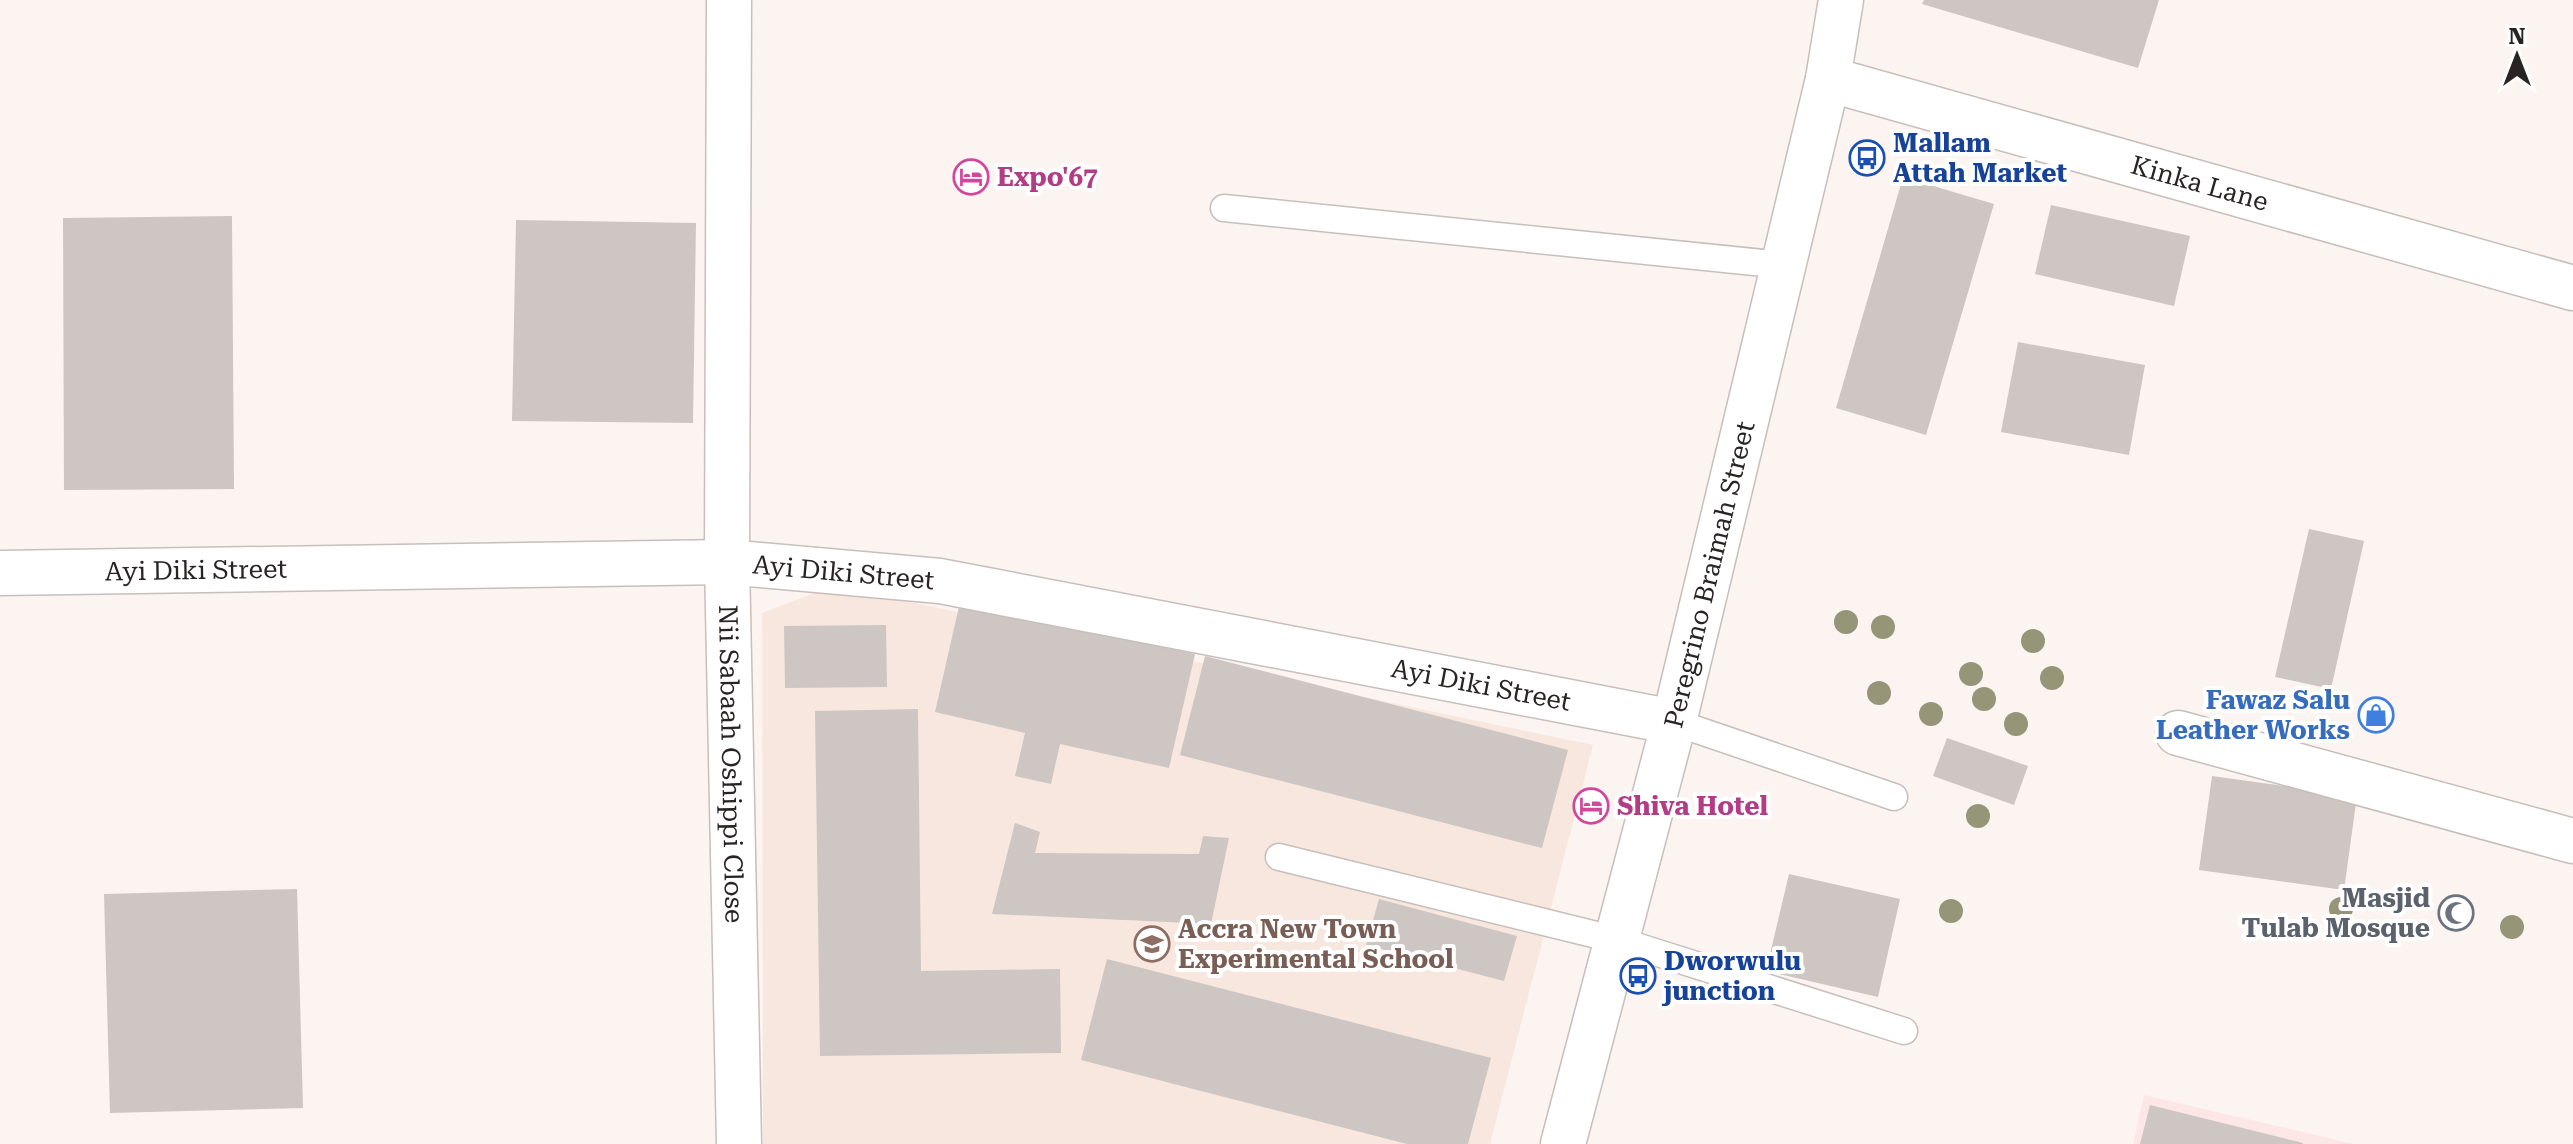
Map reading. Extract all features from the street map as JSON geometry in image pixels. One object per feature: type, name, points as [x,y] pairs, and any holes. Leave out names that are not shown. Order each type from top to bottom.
[{"type":"street","name":"Nii Sabaah Oshippi Close","points":[[729,0],[727,562],[739,1144]]},
{"type":"street","name":"Peregrino Braimah Street","points":[[1563,1144],[1674,722],[1828,79],[1841,0]]},
{"type":"street","name":"Kinka Lane","points":[[1828,79],[2573,288]]},
{"type":"street","name":"Ayi Diki Street","points":[[0,573],[727,562],[940,581],[1674,722]]},
{"type":"street","points":[[2178,733],[2573,841]]},
{"type":"lane","points":[[1224,208],[1783,265]]},
{"type":"lane","points":[[1674,722],[1894,797]]},
{"type":"lane","points":[[1279,857],[1617,940],[1904,1031]]},
{"type":"shaded area","name":"Accra New Town Experimental School","points":[[833,586],[1593,745],[1490,1144],[763,1144],[762,613]]},
{"type":"shaded area","points":[[2144,1095],[2354,1144],[2133,1144]]},
{"type":"building","points":[[1924,0],[2159,0],[2138,68],[1922,4]]},
{"type":"building","points":[[1903,177],[1994,204],[1926,435],[1836,408]]},
{"type":"building","points":[[2051,205],[2190,236],[2174,306],[2035,274]]},
{"type":"building","points":[[232,216],[234,489],[64,490],[63,218]]},
{"type":"building","points":[[516,220],[696,223],[693,423],[512,421]]},
{"type":"building","points":[[2018,342],[2145,365],[2129,455],[2001,432]]},
{"type":"building","points":[[2309,529],[2364,541],[2331,689],[2275,677]]},
{"type":"building","points":[[960,602],[1195,654],[1169,768],[1060,744],[1051,784],[1015,776],[1025,733],[935,712]]},
{"type":"building","points":[[886,625],[887,687],[785,688],[784,626]]},
{"type":"building","points":[[1205,656],[1568,750],[1542,848],[1180,755]]},
{"type":"building","points":[[918,709],[921,971],[1060,969],[1061,1053],[820,1056],[815,711]]},
{"type":"building","points":[[1947,738],[2028,766],[2014,805],[1933,776]]},
{"type":"building","points":[[2212,776],[2357,796],[2344,890],[2199,870]]},
{"type":"building","points":[[1015,823],[1040,832],[1035,853],[1199,854],[1203,836],[1229,838],[1211,924],[992,914]]},
{"type":"building","points":[[1789,874],[1900,899],[1878,997],[1766,971]]},
{"type":"building","points":[[297,889],[303,1108],[110,1113],[104,894]]},
{"type":"building","points":[[1379,899],[1517,936],[1504,981],[1366,945]]},
{"type":"building","points":[[1107,959],[1491,1058],[1468,1144],[1407,1144],[1081,1060]]},
{"type":"building","points":[[2150,1105],[2303,1143],[2303,1144],[2140,1144]]},
{"type":"place","name":"Mallam Attah Market","points":[[1867,158]]},
{"type":"place","name":"Expo'67","points":[[971,177]]},
{"type":"place","name":"Fawaz Salu Leather Works","points":[[2376,715]]},
{"type":"place","name":"Shiva Hotel","points":[[1591,806]]},
{"type":"place","name":"Masjid Tulab Mosque","points":[[2456,913]]},
{"type":"place","name":"Accra New Town Experimental School","points":[[1152,944]]},
{"type":"place","name":"Dworwulu junction","points":[[1638,976]]}]
